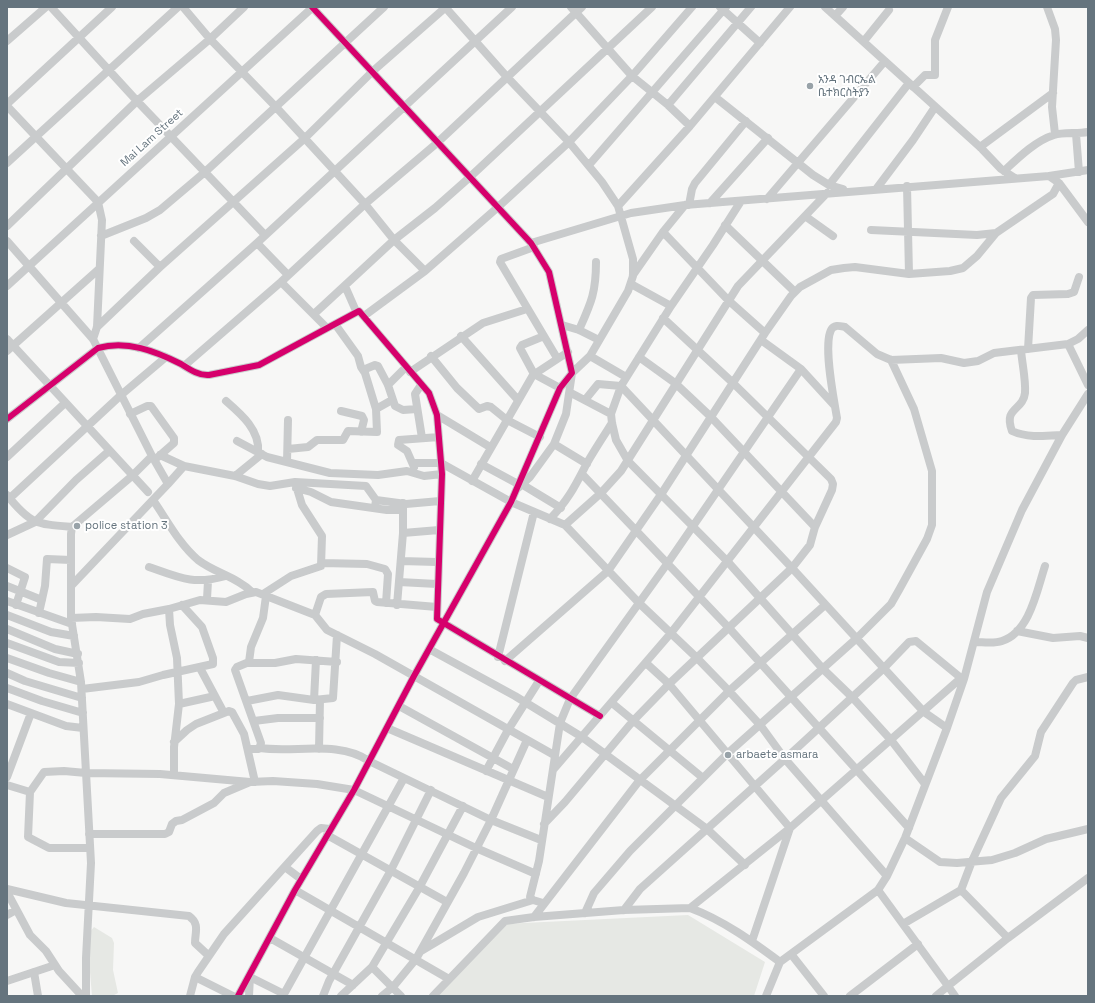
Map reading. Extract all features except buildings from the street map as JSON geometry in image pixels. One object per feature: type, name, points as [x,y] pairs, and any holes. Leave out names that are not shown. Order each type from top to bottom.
[{"type":"street","points":[[7,42],[46,7]]},
{"type":"street","points":[[51,7],[137,101],[265,235]]},
{"type":"street","points":[[93,339],[98,326],[101,215],[98,202],[7,105],[112,7]]},
{"type":"street","points":[[7,164],[178,7]]},
{"type":"street","points":[[183,7],[210,39],[275,106],[365,204],[394,240],[425,271]]},
{"type":"street","points":[[7,226],[137,101],[210,39],[244,7]]},
{"type":"street","points":[[313,7],[532,245],[549,272],[572,373],[570,393],[566,414],[554,444],[519,486]]},
{"type":"street","name":"Mai Lam Street","points":[[7,286],[313,7]]},
{"type":"street","points":[[101,236],[146,218],[160,210],[205,172],[384,7]]},
{"type":"street","points":[[98,326],[160,268],[304,139],[373,71],[446,7],[507,77],[589,165],[618,206],[633,259],[633,276],[631,284],[590,356],[572,373],[560,388],[511,502],[414,676],[354,790],[301,879],[238,996]]},
{"type":"street","points":[[139,348],[257,243],[404,105],[512,7]]},
{"type":"street","points":[[314,314],[394,240],[435,208],[470,177],[652,7]]},
{"type":"street","points":[[364,316],[425,271],[569,142],[632,76],[692,7]]},
{"type":"street","points":[[668,105],[751,7]]},
{"type":"street","points":[[618,206],[690,126],[790,7]]},
{"type":"street","points":[[825,7],[980,147],[1004,171],[1015,178]]},
{"type":"street","points":[[835,16],[843,7]]},
{"type":"street","points":[[564,525],[601,493],[628,461],[652,420],[728,300],[828,189],[911,85],[925,75],[935,75],[935,40],[948,7]]},
{"type":"street","points":[[1047,7],[1055,29],[1056,40],[1053,93],[1055,134]]},
{"type":"street","points":[[589,165],[723,8],[760,43]]},
{"type":"street","points":[[184,366],[282,282],[365,204],[437,143],[577,9],[607,48],[632,76],[668,105],[690,126]]},
{"type":"street","points":[[864,41],[889,10]]},
{"type":"street","points":[[767,199],[885,61]]},
{"type":"street","points":[[980,147],[1053,93]]},
{"type":"street","points":[[715,97],[768,138],[828,189]]},
{"type":"street","points":[[877,188],[913,140],[935,107]]},
{"type":"street","points":[[633,276],[663,232],[687,205],[695,183],[746,122]]},
{"type":"street","points":[[1004,171],[1025,152],[1055,134],[1076,134],[1088,132]]},
{"type":"street","points":[[1076,134],[1079,172]]},
{"type":"street","points":[[710,203],[768,138]]},
{"type":"street","points":[[557,358],[500,261],[532,245],[621,216],[687,205],[767,199],[828,189],[848,191],[1048,176],[1088,170]]},
{"type":"street","points":[[1048,176],[1059,183],[1088,222]]},
{"type":"street","points":[[502,659],[608,571],[662,494],[732,382],[795,292],[821,275],[844,268],[855,267],[909,274],[950,271],[963,268],[977,256],[996,233],[1053,194],[1059,183]]},
{"type":"street","points":[[907,186],[909,274]]},
{"type":"street","points":[[741,200],[720,235],[670,306],[621,386],[612,414],[612,423],[616,440],[628,461],[728,562],[758,598],[823,669],[852,697],[891,740],[925,784]]},
{"type":"street","points":[[805,216],[833,236]]},
{"type":"street","points":[[725,225],[795,292]]},
{"type":"street","points":[[871,230],[909,233],[977,235],[996,233]]},
{"type":"street","points":[[663,232],[763,336],[801,369],[834,405]]},
{"type":"street","points":[[7,241],[93,339],[130,414],[155,457],[168,484]]},
{"type":"street","points":[[134,242],[160,268]]},
{"type":"street","points":[[257,243],[288,275]]},
{"type":"street","points":[[579,330],[593,298],[596,285],[596,262]]},
{"type":"street","points":[[10,349],[99,269]]},
{"type":"street","points":[[1062,435],[1038,436],[1018,434],[1012,431],[1008,421],[1010,414],[1023,400],[1025,393],[1024,349],[1031,298],[1033,295],[1068,294],[1074,292],[1079,277]]},
{"type":"street","points":[[282,282],[327,328]]},
{"type":"street","points":[[631,284],[670,306]]},
{"type":"street","points":[[345,286],[356,312]]},
{"type":"street","points":[[388,385],[408,369],[432,356],[483,323],[527,309]]},
{"type":"street","points":[[7,419],[98,348],[117,345],[139,348],[166,357],[205,375],[253,368],[359,311],[432,399],[437,415],[442,474],[437,562],[437,620],[600,716]]},
{"type":"street","points":[[544,824],[565,802],[633,721],[758,598],[792,568],[810,545],[815,527],[833,484],[768,417],[663,318]]},
{"type":"street","points":[[288,449],[308,447],[317,440],[343,440],[348,431],[377,432],[376,410],[356,351],[335,324]]},
{"type":"street","points":[[562,325],[579,330],[599,340]]},
{"type":"street","points":[[553,770],[671,633],[699,596],[728,562],[780,491],[836,422],[837,418],[829,360],[831,331],[834,327],[845,327],[877,354],[891,360],[930,358],[964,363],[978,361],[994,354],[1068,344],[1078,339],[1088,330]]},
{"type":"street","points":[[462,336],[518,400]]},
{"type":"street","points":[[544,336],[520,346],[534,374],[560,388]]},
{"type":"street","points":[[7,339],[10,349],[49,385],[148,492]]},
{"type":"street","points":[[1068,344],[1088,385]]},
{"type":"street","points":[[472,481],[490,447],[534,374],[568,352]]},
{"type":"street","points":[[432,356],[471,402],[481,409],[487,406],[491,407],[507,420],[540,437]]},
{"type":"street","points":[[590,356],[626,377]]},
{"type":"street","points":[[130,414],[147,406],[151,406],[175,440],[72,527],[41,524],[36,522],[25,515],[8,497],[88,426],[121,394],[166,357]]},
{"type":"street","points":[[639,357],[675,383],[710,416],[815,527]]},
{"type":"street","points":[[585,913],[590,900],[611,872],[703,778],[727,754],[761,726],[857,638],[891,604],[927,539],[932,525],[932,471],[914,409],[891,360]]},
{"type":"street","points":[[363,370],[377,365],[388,385],[395,406],[401,410],[417,409]]},
{"type":"street","points":[[533,900],[530,897],[536,874],[553,770],[554,755],[560,723],[570,699],[694,526],[718,488],[801,369]]},
{"type":"street","points":[[584,400],[598,384],[621,386],[718,488],[924,712],[947,728]]},
{"type":"street","points":[[421,385],[415,394],[422,438]]},
{"type":"street","points":[[570,393],[612,414]]},
{"type":"street","points":[[768,994],[780,962],[878,890],[887,876],[905,838],[947,728],[974,642],[987,592],[1022,510],[1062,435],[1088,394]]},
{"type":"street","points":[[376,410],[392,400]]},
{"type":"street","points":[[226,401],[253,430],[258,440],[260,453]]},
{"type":"street","points":[[7,456],[65,403]]},
{"type":"street","points":[[341,412],[362,416],[364,420],[361,432]]},
{"type":"street","points":[[437,415],[490,447]]},
{"type":"street","points":[[287,462],[288,420]]},
{"type":"street","points":[[550,519],[561,508],[577,485],[587,464],[612,423]]},
{"type":"street","points":[[415,472],[414,463],[407,451],[398,445],[398,442],[401,439],[439,437]]},
{"type":"street","points":[[237,441],[260,453],[287,462],[330,472],[378,475],[407,471],[415,472],[424,476],[442,474]]},
{"type":"street","points":[[554,444],[587,464]]},
{"type":"street","points":[[7,535],[36,522],[76,480],[109,451]]},
{"type":"street","points":[[235,476],[260,453]]},
{"type":"street","points":[[155,457],[184,466],[235,476],[264,485],[329,484],[366,486],[376,503]]},
{"type":"street","points":[[414,463],[441,463],[511,502],[564,525],[638,603],[697,658],[729,691],[761,726],[785,759],[887,876]]},
{"type":"street","points":[[481,464],[561,508]]},
{"type":"street","points":[[72,585],[184,466]]},
{"type":"street","points":[[329,484],[330,472]]},
{"type":"street","points":[[582,474],[729,628],[790,698],[909,828]]},
{"type":"street","points":[[296,485],[331,502],[376,503],[388,510],[403,506],[440,501]]},
{"type":"street","points":[[264,595],[291,576],[319,568],[322,563],[322,536],[302,505],[296,485]]},
{"type":"street","points":[[153,500],[192,555],[212,569],[244,585],[252,592],[264,595],[315,615],[327,630],[414,676],[554,755]]},
{"type":"street","points":[[397,604],[403,533],[403,506]]},
{"type":"street","points":[[502,659],[534,512]]},
{"type":"street","points":[[72,527],[72,621],[82,686],[90,848],[86,996]]},
{"type":"street","points":[[403,533],[439,530]]},
{"type":"street","points":[[39,613],[45,586],[47,559],[71,560]]},
{"type":"street","points":[[401,561],[437,562]]},
{"type":"street","points":[[322,563],[378,566],[387,571],[388,583],[386,603]]},
{"type":"street","points":[[974,642],[1000,642],[1008,639],[1017,631],[1025,620],[1034,601],[1044,566]]},
{"type":"street","points":[[149,567],[183,578],[208,581],[226,576]]},
{"type":"street","points":[[7,568],[25,578],[16,606]]},
{"type":"street","points":[[207,600],[208,581]]},
{"type":"street","points":[[388,583],[437,584]]},
{"type":"street","points":[[7,586],[42,600]]},
{"type":"street","points":[[7,602],[39,613],[72,621],[96,617],[130,620],[143,614],[207,600],[226,602],[252,592]]},
{"type":"street","points":[[315,615],[323,595],[373,592],[375,601],[437,607]]},
{"type":"street","points":[[247,664],[250,660],[251,647],[263,618],[264,595]]},
{"type":"street","points":[[7,658],[82,686],[139,682],[213,664],[213,658],[202,626],[182,605]]},
{"type":"street","points":[[534,916],[639,781],[729,691],[825,605]]},
{"type":"street","points":[[169,609],[170,626],[176,651],[179,704],[174,742],[174,775]]},
{"type":"street","points":[[7,615],[52,632],[74,636]]},
{"type":"street","points":[[7,629],[78,658]]},
{"type":"street","points":[[1017,631],[1053,638],[1080,636],[1088,638]]},
{"type":"street","points":[[247,701],[278,695],[317,700],[331,699],[335,695],[337,635]]},
{"type":"street","points":[[624,910],[640,889],[785,759],[884,668],[909,642],[916,642],[963,679]]},
{"type":"street","points":[[7,643],[60,662],[78,658]]},
{"type":"street","points":[[429,649],[526,703],[582,737],[606,754],[639,781],[677,806],[707,829],[745,865]]},
{"type":"street","points":[[260,748],[259,733],[235,672],[236,667],[247,664],[296,659],[337,662]]},
{"type":"street","points":[[316,660],[317,700],[320,718],[319,750]]},
{"type":"street","points":[[646,662],[669,684],[790,828]]},
{"type":"street","points":[[200,668],[224,713]]},
{"type":"street","points":[[7,673],[24,681],[82,698]]},
{"type":"street","points":[[903,924],[961,890],[972,861],[1001,798],[1035,756],[1041,732],[1076,680],[1088,677]]},
{"type":"street","points":[[690,908],[790,828],[963,679]]},
{"type":"street","points":[[486,771],[492,757],[539,681]]},
{"type":"street","points":[[7,688],[42,701],[83,712]]},
{"type":"street","points":[[179,704],[215,696]]},
{"type":"street","points":[[612,703],[703,778]]},
{"type":"street","points":[[7,704],[66,726],[84,728]]},
{"type":"street","points":[[399,706],[513,769]]},
{"type":"street","points":[[174,742],[196,724],[224,713],[232,712],[242,728],[248,749],[253,782]]},
{"type":"street","points":[[7,777],[31,713]]},
{"type":"street","points":[[254,721],[278,718],[320,718]]},
{"type":"street","points":[[387,728],[548,797]]},
{"type":"street","points":[[382,996],[393,986],[416,959],[491,820],[527,740]]},
{"type":"street","points":[[248,749],[319,750],[360,755],[369,761],[432,790],[491,820],[541,840]]},
{"type":"street","points":[[90,848],[49,848],[28,836],[30,792],[44,772],[64,771],[174,775],[253,782],[273,781],[317,784],[354,790],[476,848],[536,874]]},
{"type":"street","points":[[250,975],[286,995],[304,957],[404,778]]},
{"type":"street","points":[[89,834],[165,834],[176,821],[182,820],[214,803],[224,793],[253,782]]},
{"type":"street","points":[[7,785],[30,792]]},
{"type":"street","points":[[323,996],[329,981],[358,926],[390,872],[432,790]]},
{"type":"street","points":[[341,996],[372,967],[419,888],[463,806]]},
{"type":"street","points":[[752,941],[790,828]]},
{"type":"street","points":[[190,996],[195,978],[224,934],[320,829],[328,832],[361,856],[447,902]]},
{"type":"street","points":[[905,838],[940,862],[951,864],[992,860],[1015,853],[1046,839],[1088,829]]},
{"type":"street","points":[[285,867],[301,879]]},
{"type":"street","points":[[936,996],[1008,938],[1088,878]]},
{"type":"street","points":[[295,890],[449,979]]},
{"type":"street","points":[[878,890],[955,996]]},
{"type":"street","points":[[961,890],[1008,938]]},
{"type":"street","points":[[7,891],[66,903],[189,916],[196,925],[195,943],[209,956]]},
{"type":"street","points":[[7,891],[30,936],[46,951],[55,965],[82,996]]},
{"type":"street","points":[[420,951],[439,938],[478,917],[533,900],[543,903]]},
{"type":"street","points":[[433,996],[505,921],[534,916],[624,910],[690,908],[752,941],[780,962]]},
{"type":"street","points":[[7,915],[16,910]]},
{"type":"street","points":[[270,938],[353,985]]},
{"type":"street","points":[[850,996],[918,944]]},
{"type":"street","points":[[791,954],[824,996]]},
{"type":"street","points":[[7,981],[55,965]]},
{"type":"street","points":[[372,967],[393,986],[401,996]]},
{"type":"street","points":[[34,972],[38,996]]},
{"type":"street","points":[[249,996],[250,975]]},
{"type":"street","points":[[195,978],[233,996]]},
{"type":"shaded area","points":[[688,915],[765,962],[754,996],[437,996],[503,924]]},
{"type":"shaded area","points":[[94,927],[112,938],[114,943],[113,970],[118,993],[112,996],[92,996],[89,960],[89,933]]},
{"type":"cycle path","points":[[238,996],[295,890],[354,790],[414,676],[511,502],[560,388],[572,373],[549,272],[531,243],[312,7]]},
{"type":"cycle path","points":[[7,419],[98,348],[120,345],[141,348],[171,359],[198,373],[209,375],[259,365],[359,311],[429,393],[437,415],[442,474],[437,619],[600,716]]},
{"type":"place","name":"አንዳ ገብርኤል ቤተክርስትያን","points":[[810,86]]},
{"type":"place","name":"police station 3","points":[[77,526]]},
{"type":"place","name":"arbaete asmara","points":[[728,755]]}]
